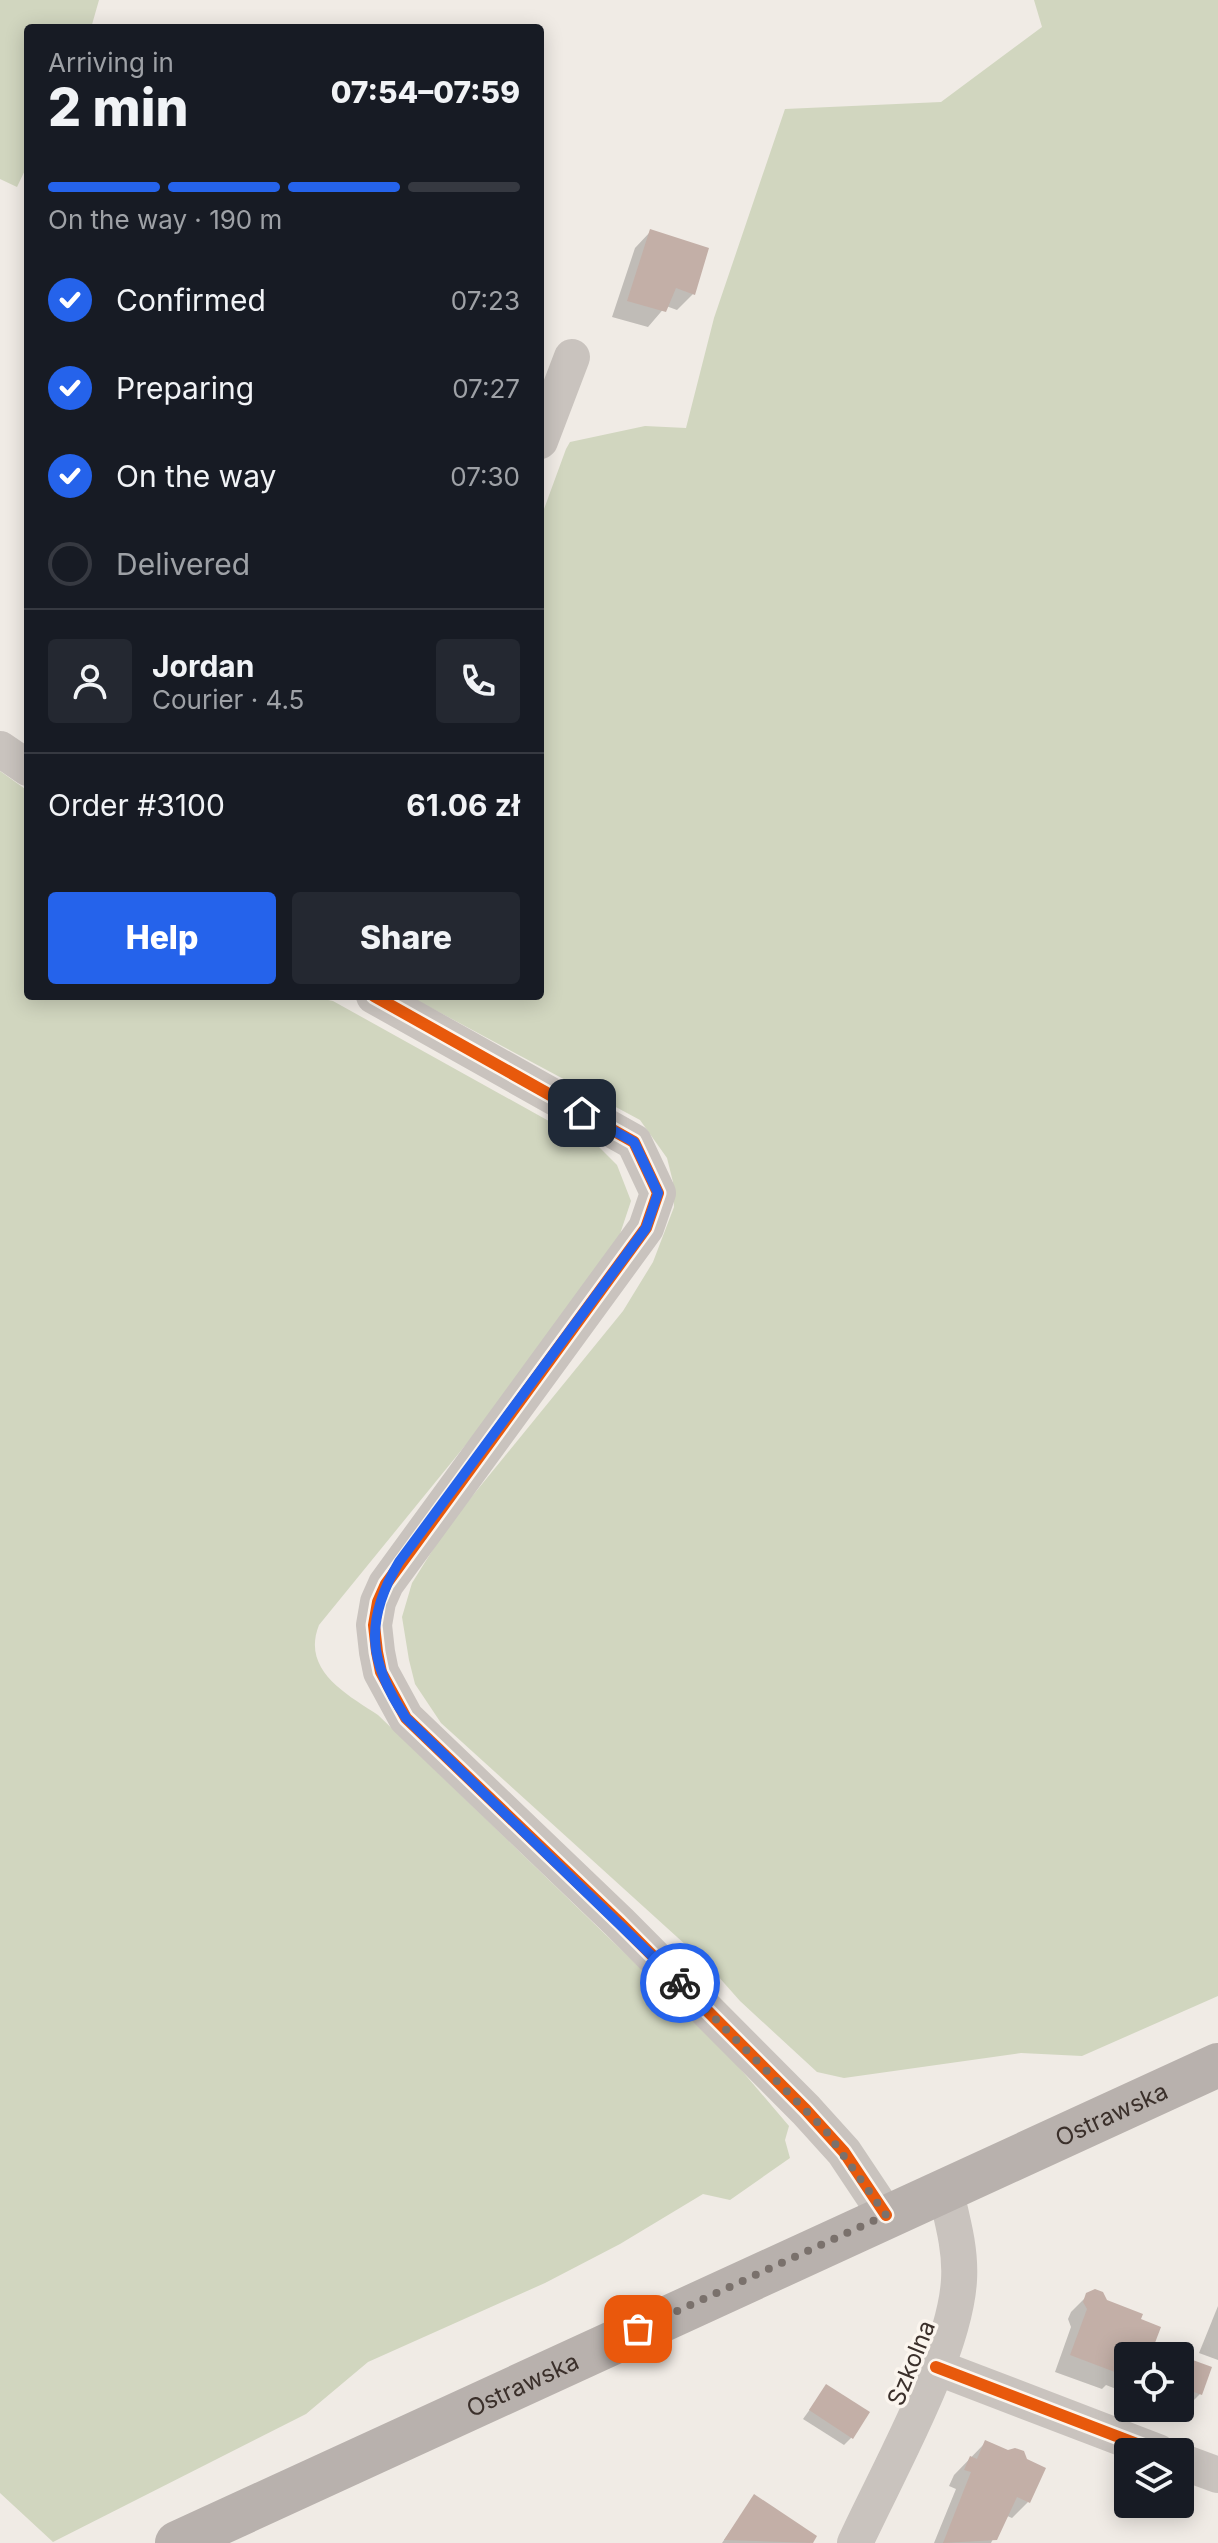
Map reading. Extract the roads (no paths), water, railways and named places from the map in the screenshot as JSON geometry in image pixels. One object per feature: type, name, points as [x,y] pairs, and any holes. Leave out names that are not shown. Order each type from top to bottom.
[{"type":"main road","name":"Ostrawska","points":[[177,2543],[1218,2065]]},
{"type":"street","points":[[544,430],[572,357]]},
{"type":"street","points":[[0,749],[24,765]]},
{"type":"street","points":[[381,1000],[634,1142],[658,1193],[646,1228],[386,1584],[378,1602],[374,1625],[381,1672],[406,1718],[619,1922],[826,2131],[886,2215]]},
{"type":"street","name":"Szkolna","points":[[855,2543],[936,2367],[952,2323],[960,2278],[957,2239],[945,2189]]},
{"type":"street","points":[[936,2367],[1121,2438]]},
{"type":"street","points":[[1194,2466],[1218,2475]]}]
